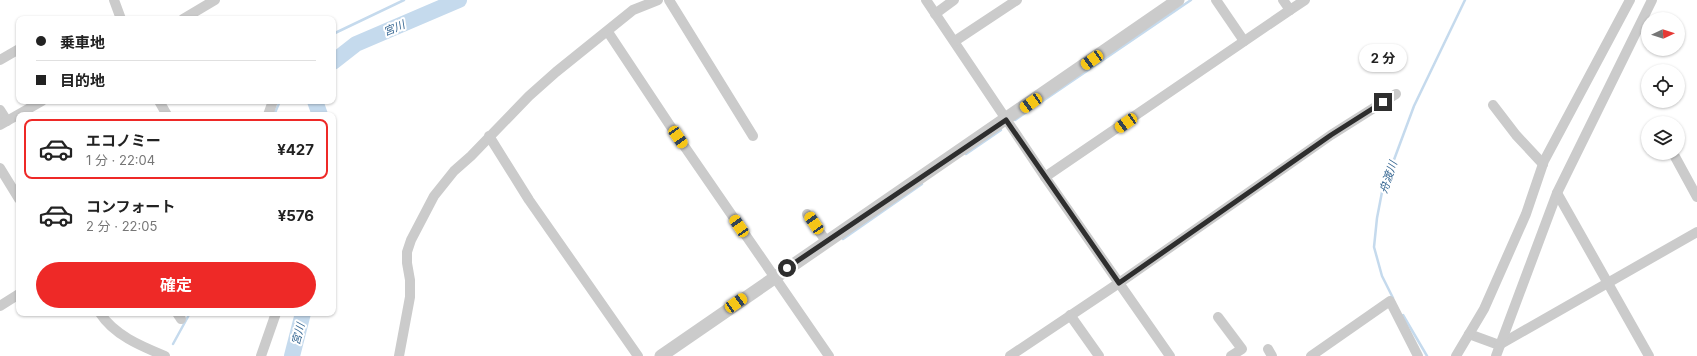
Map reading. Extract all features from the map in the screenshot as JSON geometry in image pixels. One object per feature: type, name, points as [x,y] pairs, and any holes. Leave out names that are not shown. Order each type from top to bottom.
[{"type":"street","points":[[114,0],[120,16]]},
{"type":"street","points":[[188,16],[215,0]]},
{"type":"street","points":[[399,356],[410,297],[407,252],[411,240],[434,196],[454,171],[556,72],[608,32],[633,10],[658,0]]},
{"type":"street","points":[[670,0],[754,136]]},
{"type":"street","points":[[926,0],[1045,177],[1170,356]]},
{"type":"street","points":[[935,14],[954,0]]},
{"type":"street","points":[[955,42],[1017,0]]},
{"type":"street","points":[[661,356],[826,241],[1006,120],[1178,0]]},
{"type":"street","points":[[1216,0],[1244,41]]},
{"type":"street","points":[[1283,0],[1290,10]]},
{"type":"street","points":[[1045,177],[1305,0]]},
{"type":"street","points":[[1456,356],[1484,309],[1526,214],[1543,164],[1630,0]]},
{"type":"street","points":[[1496,356],[1557,192],[1652,0]]},
{"type":"street","points":[[608,32],[669,124],[829,356]]},
{"type":"street","points":[[0,60],[16,51]]},
{"type":"street","points":[[1010,356],[1119,283],[1331,135],[1396,94]]},
{"type":"street","points":[[22,112],[37,104]]},
{"type":"street","points":[[1493,105],[1516,136],[1543,164]]},
{"type":"street","points":[[0,110],[3,123],[16,116]]},
{"type":"street","points":[[489,136],[529,200],[638,356]]},
{"type":"street","points":[[1676,160],[1697,197]]},
{"type":"street","points":[[0,168],[16,194]]},
{"type":"street","points":[[1557,192],[1607,284],[1649,356]]},
{"type":"street","points":[[807,214],[826,241]]},
{"type":"street","points":[[1469,334],[1500,345],[1697,232]]},
{"type":"street","points":[[0,306],[16,296]]},
{"type":"street","points":[[1311,356],[1390,301],[1418,356]]},
{"type":"street","points":[[1070,315],[1099,356]]},
{"type":"street","points":[[102,316],[106,323],[138,345],[165,356]]},
{"type":"street","points":[[261,356],[275,316]]},
{"type":"street","points":[[1218,317],[1242,349],[1231,356]]},
{"type":"waterway","points":[[336,33],[404,0]]},
{"type":"waterway","name":"宮川","points":[[336,60],[356,44],[459,0]]},
{"type":"waterway","points":[[1015,120],[1191,0]]},
{"type":"waterway","name":"舟渡川","points":[[1393,298],[1382,276],[1374,247],[1377,218],[1382,192],[1414,106],[1465,0]]},
{"type":"waterway","points":[[275,112],[279,104]]},
{"type":"waterway","name":"宮川","points":[[316,104],[319,112]]},
{"type":"waterway","points":[[966,154],[1001,130]]},
{"type":"waterway","points":[[843,239],[922,184]]},
{"type":"waterway","name":"舟渡川","points":[[1403,315],[1427,356]]},
{"type":"waterway","points":[[173,344],[188,316]]},
{"type":"waterway","name":"宮川","points":[[292,356],[302,316]]},
{"type":"route","points":[[787,268],[1006,120],[1119,283],[1331,135],[1383,102]]}]
